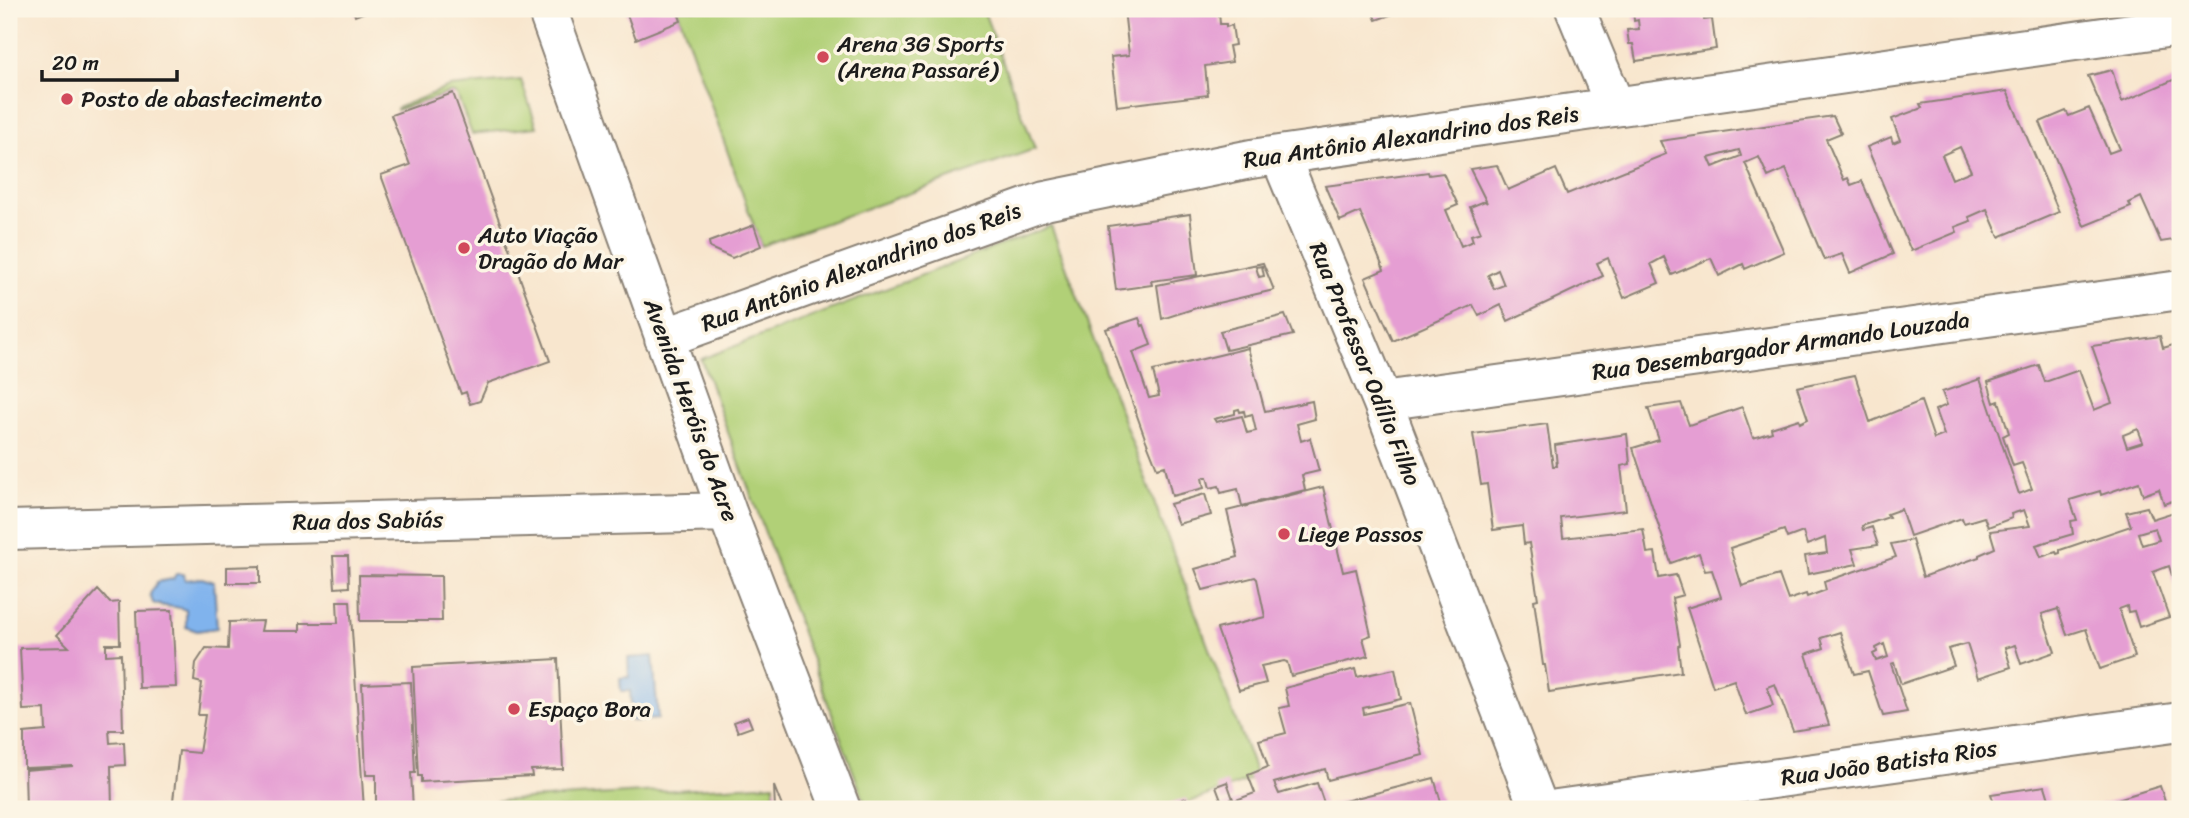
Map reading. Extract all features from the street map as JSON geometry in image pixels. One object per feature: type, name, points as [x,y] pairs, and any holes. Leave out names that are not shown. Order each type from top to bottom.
[{"type":"street","name":"Avenida Heróis do Acre","points":[[547,9],[727,512],[841,809]]},
{"type":"street","points":[[1575,9],[1615,106]]},
{"type":"street","name":"Rua Antônio Alexandrino dos Reis","points":[[664,338],[1045,201],[1280,156],[2180,26]]},
{"type":"street","name":"Rua Professor Odílio Filho","points":[[1280,156],[1382,401],[1539,809]]},
{"type":"street","name":"Rua Desembargador Armando Louzada","points":[[1382,401],[2180,290]]},
{"type":"street","name":"Rua dos Sabiás","points":[[9,530],[727,512]]},
{"type":"street","name":"Rua João Batista Rios","points":[[1557,809],[2180,722]]},
{"type":"green space","points":[[677,9],[983,9],[1035,149],[761,246]]},
{"type":"green space","points":[[521,80],[537,127],[472,134],[457,95],[452,92],[397,110],[449,87]]},
{"type":"green space","points":[[1051,226],[1257,777],[1171,809],[867,809],[701,359]]},
{"type":"green space","points":[[774,784],[775,809],[497,809],[496,801]]},
{"type":"water","points":[[176,574],[184,574],[185,580],[202,578],[214,582],[217,628],[197,631],[186,627],[186,610],[153,603],[150,594],[157,582],[173,579]]},
{"type":"water","points":[[653,656],[658,719],[632,721],[630,691],[621,691],[620,678],[629,677],[628,658]]},
{"type":"building","points":[[353,9],[373,9],[355,16]]},
{"type":"building","points":[[625,9],[677,9],[681,21],[636,39]]},
{"type":"building","points":[[1124,9],[1210,9],[1211,12],[1219,12],[1220,24],[1226,24],[1226,27],[1232,25],[1235,45],[1229,46],[1232,62],[1205,66],[1208,95],[1117,106],[1111,57],[1129,55]]},
{"type":"building","points":[[1371,9],[1407,9],[1376,20]]},
{"type":"building","points":[[1633,9],[1687,9],[1687,13],[1703,11],[1704,20],[1712,19],[1716,49],[1636,61],[1627,30],[1639,29],[1638,20],[1634,21]]},
{"type":"building","points":[[1807,9],[1837,9],[1837,10],[1808,14]]},
{"type":"building","points":[[2112,70],[2122,102],[2180,77],[2180,239],[2161,242],[2141,197],[2129,203],[2131,207],[2084,226],[2040,122],[2066,111],[2069,116],[2089,108],[2109,153],[2120,149],[2088,76]]},
{"type":"building","points":[[2007,91],[2059,212],[1999,237],[1987,209],[1969,217],[1971,221],[1955,227],[1957,232],[1911,251],[1867,147],[1891,137],[1893,143],[1900,140],[1892,119],[1922,108],[1920,104]],"holes":[[[1960,147],[1971,171],[1952,179],[1942,155]]]},
{"type":"building","points":[[453,93],[550,361],[488,383],[480,401],[470,404],[466,392],[461,394],[381,175],[410,165],[391,115]]},
{"type":"building","points":[[1833,116],[1841,133],[1826,139],[1844,180],[1848,178],[1851,185],[1862,181],[1893,254],[1850,273],[1842,254],[1824,260],[1786,169],[1768,177],[1759,157],[1745,163],[1784,252],[1745,269],[1743,264],[1719,276],[1711,258],[1672,275],[1664,257],[1651,264],[1659,283],[1624,298],[1608,258],[1597,263],[1603,276],[1508,321],[1501,305],[1479,316],[1473,305],[1393,341],[1365,278],[1384,270],[1360,212],[1340,221],[1325,186],[1428,172],[1429,175],[1443,173],[1458,205],[1446,210],[1461,246],[1473,241],[1471,235],[1481,232],[1470,207],[1485,201],[1487,203],[1470,169],[1497,165],[1508,190],[1556,169],[1567,194],[1666,154],[1660,141]],"holes":[[[1739,150],[1741,156],[1713,167],[1709,158]],[[1498,270],[1504,285],[1494,289],[1488,275]]]},
{"type":"building","points":[[9,154],[13,154],[13,186],[9,186]]},
{"type":"building","points":[[1190,214],[1197,275],[1151,281],[1152,285],[1116,290],[1108,226]]},
{"type":"building","points":[[754,225],[761,246],[732,258],[710,248],[709,242]]},
{"type":"building","points":[[1263,263],[1274,290],[1196,308],[1162,319],[1157,285]],"holes":[[[1262,266],[1264,276],[1259,277],[1256,267]]]},
{"type":"building","points":[[1285,315],[1293,335],[1226,350],[1220,331]]},
{"type":"building","points":[[1139,318],[1142,326],[1144,325],[1151,345],[1133,352],[1149,398],[1159,396],[1153,371],[1248,348],[1265,411],[1312,401],[1315,419],[1297,424],[1301,441],[1310,438],[1319,471],[1302,475],[1305,490],[1242,506],[1238,489],[1221,493],[1219,486],[1210,488],[1207,477],[1202,478],[1204,488],[1172,496],[1165,466],[1157,468],[1106,329]],"holes":[[[1239,409],[1240,412],[1244,411],[1245,416],[1252,414],[1256,431],[1247,433],[1242,416],[1216,422],[1214,419],[1235,414],[1235,410]]]},
{"type":"building","points":[[2160,336],[2163,348],[2180,343],[2180,498],[2164,504],[2159,489],[2143,495],[2139,482],[2101,495],[2100,491],[2070,500],[2077,520],[2071,521],[2073,534],[2036,545],[2041,557],[2056,552],[2057,554],[2060,550],[2131,526],[2126,512],[2147,507],[2152,519],[2180,510],[2180,600],[2169,566],[2153,572],[2169,617],[2139,627],[2134,611],[2128,612],[2127,606],[2119,609],[2135,657],[2100,669],[2086,629],[2067,635],[2058,609],[2042,614],[2055,652],[2021,664],[2015,645],[2005,648],[2011,667],[1978,678],[1967,644],[1948,649],[1954,666],[1901,684],[1894,663],[1891,664],[1907,712],[1883,716],[1868,671],[1854,674],[1840,632],[1821,638],[1824,648],[1806,654],[1829,725],[1793,731],[1775,684],[1767,687],[1773,706],[1746,715],[1734,680],[1713,687],[1687,608],[1721,597],[1712,570],[1705,571],[1699,553],[1671,563],[1633,448],[1659,440],[1648,408],[1681,403],[1689,425],[1742,407],[1753,438],[1772,432],[1771,428],[1799,419],[1800,423],[1808,419],[1797,387],[1855,375],[1870,422],[1921,401],[1934,439],[1944,435],[1935,410],[1947,405],[1942,392],[1980,379],[2019,494],[2032,489],[2022,463],[2013,466],[2003,436],[2009,433],[1999,401],[1994,403],[1988,382],[2039,365],[2045,382],[2079,370],[2094,410],[2112,403],[2092,346]],"holes":[[[2138,429],[2143,442],[2127,447],[2123,435]],[[1901,509],[1910,536],[1962,518],[1964,523],[1984,517],[1988,527],[2012,518],[2011,514],[2024,510],[2030,526],[1990,531],[1995,548],[1979,557],[1923,577],[1912,540],[1891,544],[1896,557],[1824,582],[1826,590],[1807,597],[1806,594],[1788,600],[1779,575],[1742,586],[1730,548],[1784,530],[1787,538],[1803,532],[1807,545],[1825,538],[1827,553],[1805,556],[1808,574],[1857,564],[1852,549],[1878,545],[1872,527],[1863,530],[1862,526],[1889,517],[1887,514]],[[2155,528],[2159,540],[2142,545],[2138,533]],[[1884,644],[1888,657],[1876,661],[1873,654],[1877,652],[1876,648]]]},
{"type":"building","points":[[1547,424],[1553,466],[1557,466],[1555,445],[1627,434],[1630,464],[1621,466],[1626,510],[1561,518],[1563,538],[1643,529],[1647,553],[1655,552],[1659,578],[1676,575],[1683,595],[1672,598],[1680,645],[1681,672],[1549,692],[1534,600],[1538,599],[1529,543],[1524,544],[1522,526],[1493,530],[1487,484],[1481,485],[1473,434]]},
{"type":"building","points":[[1323,487],[1343,572],[1356,569],[1371,635],[1363,638],[1368,656],[1291,676],[1287,662],[1284,661],[1261,666],[1266,683],[1239,690],[1217,629],[1265,617],[1257,579],[1255,577],[1203,590],[1195,569],[1238,557],[1227,511]]},
{"type":"building","points":[[1205,494],[1211,515],[1178,524],[1170,504]]},
{"type":"building","points":[[333,556],[348,556],[349,587],[335,588]]},
{"type":"building","points":[[260,566],[260,583],[227,583],[227,567]]},
{"type":"building","points":[[359,575],[441,576],[442,621],[360,621]]},
{"type":"building","points":[[98,590],[110,603],[119,602],[120,644],[106,644],[106,655],[121,654],[123,730],[109,730],[110,743],[124,742],[125,765],[111,766],[112,809],[26,809],[25,770],[73,766],[24,768],[24,733],[46,731],[45,709],[23,710],[20,648],[69,647],[57,635]]},
{"type":"building","points":[[337,601],[350,601],[364,809],[172,809],[179,751],[199,753],[205,715],[198,715],[202,683],[194,681],[196,663],[206,648],[228,649],[229,622],[263,621],[261,631],[300,631],[300,623],[338,623]]},
{"type":"building","points":[[172,610],[176,687],[139,688],[136,611]]},
{"type":"building","points":[[558,659],[563,769],[531,770],[532,776],[421,782],[421,776],[418,776],[413,667]]},
{"type":"building","points":[[1355,669],[1357,677],[1395,669],[1401,699],[1363,708],[1364,714],[1410,703],[1423,755],[1328,780],[1325,769],[1274,783],[1279,794],[1317,783],[1325,806],[1434,778],[1443,809],[1212,809],[1255,793],[1248,775],[1268,767],[1259,740],[1286,733],[1279,708],[1289,706],[1285,688]]},
{"type":"building","points":[[411,682],[415,773],[411,773],[413,809],[376,809],[376,775],[366,775],[362,684]]},
{"type":"building","points":[[748,717],[752,727],[738,732],[734,722]]},
{"type":"building","points":[[1227,782],[1233,799],[1222,802],[1216,786]]},
{"type":"building","points":[[774,786],[783,809],[775,809]]},
{"type":"building","points":[[2045,786],[2052,809],[1996,809],[1991,794]]},
{"type":"building","points":[[2160,786],[2167,808],[2180,804],[2180,809],[2085,809]]},
{"type":"building","points":[[1186,798],[1189,809],[1158,809],[1165,806]]},
{"type":"place","name":"Arena 3G Sports (Arena Passaré)","points":[[823,57]]},
{"type":"place","name":"Posto de abastecimento","points":[[67,99]]},
{"type":"place","name":"Auto Viação Dragão do Mar","points":[[464,248]]},
{"type":"place","name":"Liege Passos","points":[[1284,534]]},
{"type":"place","name":"Espaço Bora","points":[[514,709]]}]
